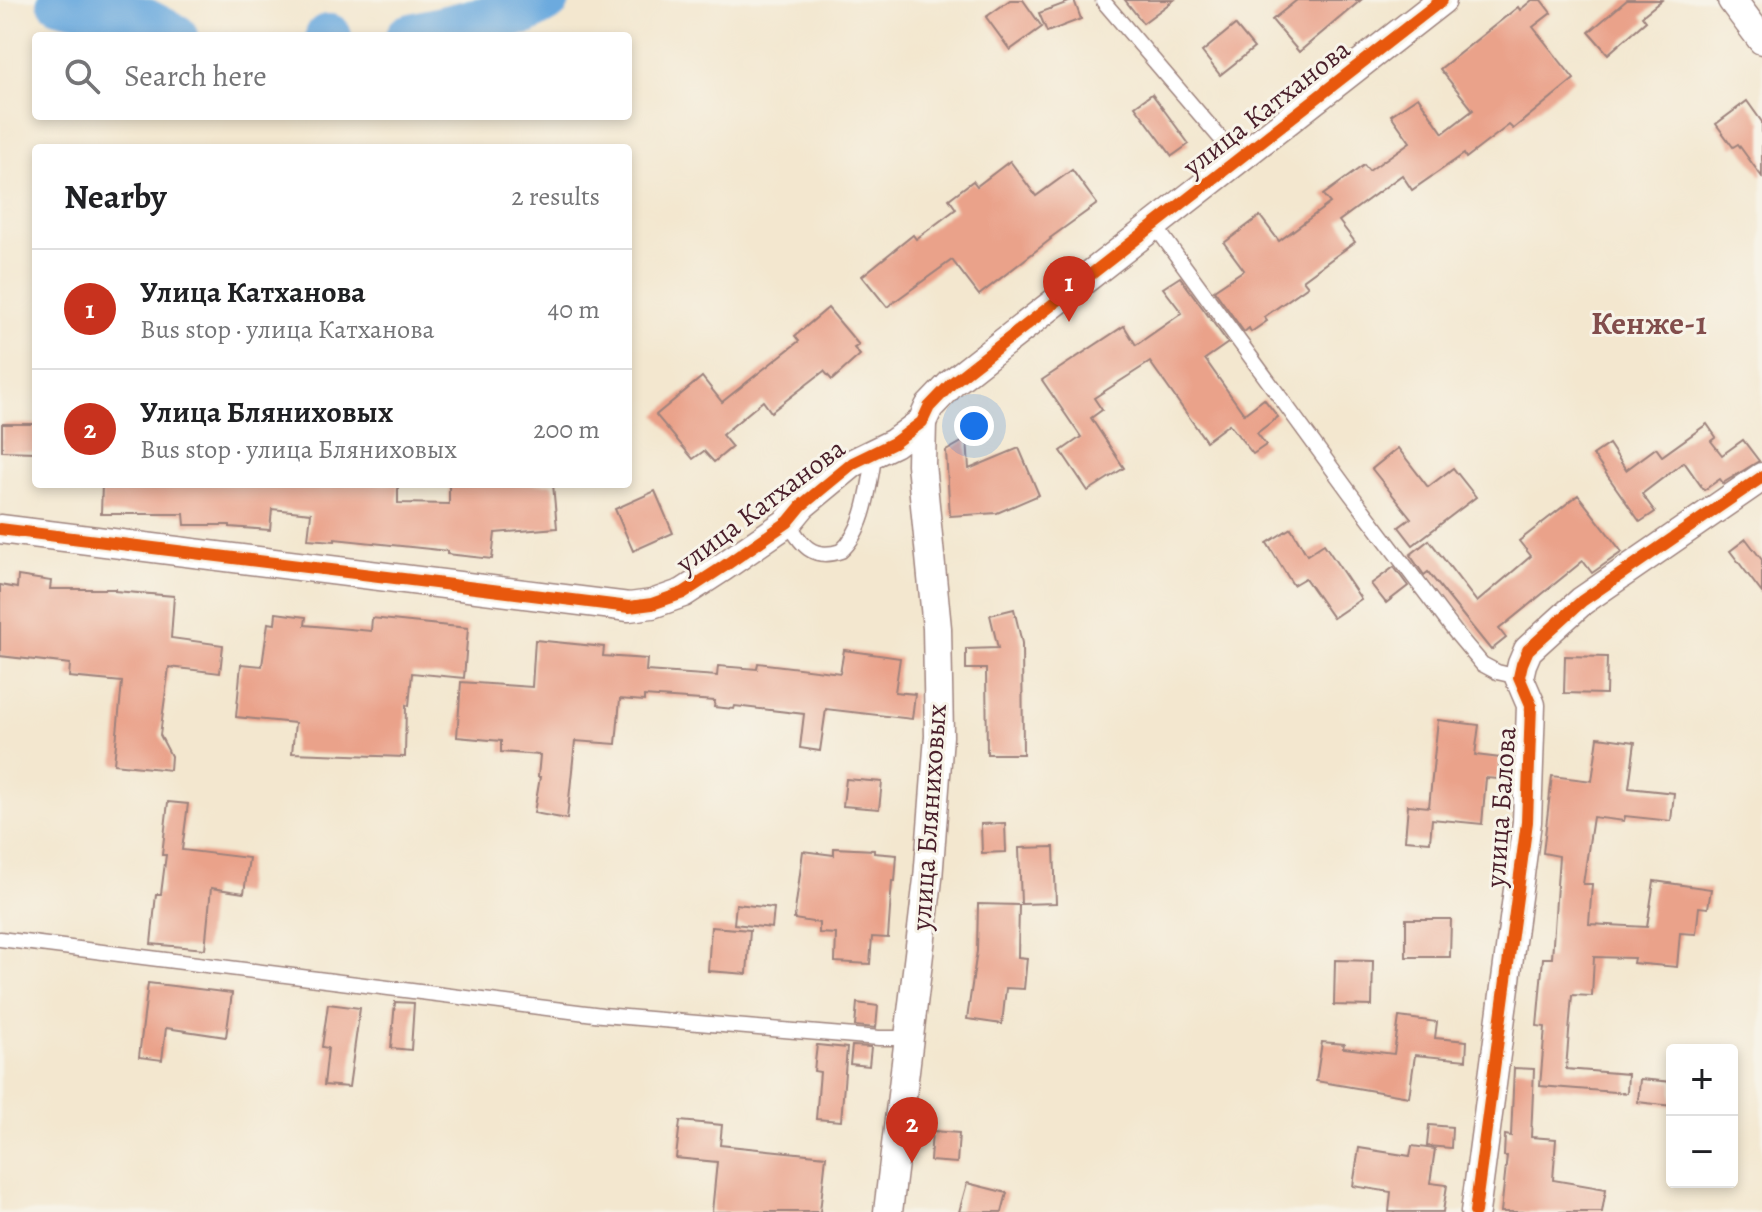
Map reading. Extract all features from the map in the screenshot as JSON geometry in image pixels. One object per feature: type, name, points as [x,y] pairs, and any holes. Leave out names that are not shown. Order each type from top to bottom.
[{"type":"street","name":"улица Катханова","points":[[0,529],[629,607],[652,604],[683,593],[788,522],[802,505],[837,475],[894,443],[922,422],[929,407],[952,383],[1442,0]]},
{"type":"street","points":[[1732,0],[1762,40]]},
{"type":"street","name":"улица Бляниховых","points":[[888,1212],[928,879],[939,736],[937,628],[921,464],[922,422]]},
{"type":"street","points":[[1519,677],[1528,650],[1582,601],[1762,477]]},
{"type":"street","name":"улица Балова","points":[[1475,1212],[1527,822],[1531,705],[1519,677]]},
{"type":"lane","points":[[1103,1],[1239,160]]},
{"type":"lane","points":[[1155,226],[1456,633],[1482,664],[1497,672],[1519,677]]},
{"type":"lane","points":[[788,522],[806,548],[816,555],[841,551],[855,532],[861,515],[875,451]]},
{"type":"lane","points":[[0,939],[602,1015],[909,1038]]},
{"type":"building","points":[[1010,0],[1023,0],[1042,27],[1010,50],[986,17]]},
{"type":"building","points":[[1074,0],[1081,19],[1047,32],[1039,13]]},
{"type":"building","points":[[1125,0],[1174,0],[1143,23]]},
{"type":"building","points":[[1297,0],[1361,0],[1299,52],[1272,20]]},
{"type":"building","points":[[1532,0],[1541,0],[1551,13],[1533,27],[1574,79],[1513,129],[1509,125],[1466,158],[1464,154],[1412,190],[1402,175],[1339,221],[1355,242],[1303,280],[1308,286],[1264,317],[1267,321],[1251,332],[1249,328],[1244,332],[1214,290],[1244,270],[1224,243],[1260,216],[1279,241],[1330,203],[1323,195],[1364,165],[1369,171],[1410,142],[1391,115],[1418,97],[1443,133],[1473,110],[1440,69],[1518,7],[1520,10]]},
{"type":"building","points":[[1627,0],[1662,0],[1642,16],[1646,21],[1608,54],[1589,32]]},
{"type":"building","points":[[1235,25],[1254,48],[1220,75],[1202,52]]},
{"type":"building","points":[[1152,94],[1189,144],[1172,156],[1135,106]]},
{"type":"building","points":[[1747,101],[1762,122],[1762,177],[1738,144],[1733,147],[1716,124]]},
{"type":"building","points":[[1010,161],[1036,196],[1072,170],[1097,204],[979,295],[952,260],[887,307],[862,276],[913,235],[916,239],[956,209],[949,199],[973,181],[977,186]]},
{"type":"building","points":[[1180,277],[1228,343],[1205,359],[1244,414],[1264,399],[1278,417],[1257,433],[1266,445],[1253,454],[1229,424],[1206,441],[1150,362],[1094,398],[1102,410],[1091,418],[1124,468],[1088,491],[1061,451],[1081,437],[1042,380],[1124,326],[1136,345],[1182,313],[1163,288]]},
{"type":"building","points":[[828,308],[859,345],[854,348],[860,355],[832,380],[824,371],[771,412],[763,401],[722,435],[732,447],[714,462],[704,451],[693,459],[656,415],[702,377],[722,402],[799,341],[795,336]]},
{"type":"building","points":[[2,424],[32,424],[32,452],[2,451]]},
{"type":"building","points":[[1707,424],[1716,437],[1711,441],[1722,455],[1743,440],[1759,461],[1723,483],[1720,479],[1704,490],[1684,462],[1642,494],[1655,512],[1640,522],[1593,455],[1609,444],[1626,470],[1656,448],[1662,456]]},
{"type":"building","points":[[967,439],[969,469],[1019,448],[1039,495],[997,513],[950,516],[946,451]]},
{"type":"building","points":[[1398,448],[1428,487],[1453,468],[1476,497],[1413,545],[1399,527],[1411,518],[1372,469]]},
{"type":"building","points":[[102,488],[398,488],[398,503],[449,504],[449,488],[553,488],[557,528],[495,533],[492,559],[430,549],[308,539],[311,513],[272,509],[270,530],[230,525],[185,525],[184,514],[101,514]]},
{"type":"building","points":[[655,491],[673,533],[633,551],[615,509]]},
{"type":"building","points":[[1578,495],[1622,552],[1592,573],[1583,561],[1499,629],[1506,638],[1491,650],[1428,572],[1424,575],[1410,555],[1429,540],[1477,602],[1531,556],[1519,541]]},
{"type":"building","points":[[1291,528],[1307,555],[1324,544],[1361,599],[1333,618],[1305,578],[1293,585],[1267,543]]},
{"type":"building","points":[[1746,539],[1762,560],[1762,593],[1730,551]]},
{"type":"building","points":[[1394,567],[1408,586],[1386,603],[1371,584]]},
{"type":"building","points":[[18,576],[51,581],[50,589],[115,589],[174,596],[171,638],[223,645],[220,673],[169,667],[160,735],[171,756],[170,770],[114,764],[122,682],[69,677],[70,664],[0,656],[0,585],[17,588]]},
{"type":"building","points":[[1014,609],[1022,643],[1023,754],[987,754],[986,669],[966,669],[966,649],[998,648],[990,615]]},
{"type":"building","points":[[276,613],[306,617],[305,625],[371,631],[372,618],[468,628],[464,678],[412,673],[409,706],[406,705],[405,757],[292,753],[295,723],[236,717],[241,664],[262,666],[268,623],[275,624]]},
{"type":"building","points":[[535,640],[604,647],[603,656],[647,659],[646,671],[717,676],[718,666],[757,669],[758,663],[840,673],[844,650],[900,658],[895,692],[915,694],[912,719],[826,709],[820,751],[800,748],[804,714],[735,706],[734,709],[714,707],[715,701],[644,696],[644,701],[620,699],[616,744],[575,741],[567,819],[534,813],[540,755],[501,752],[501,741],[457,737],[461,682],[532,687]]},
{"type":"building","points":[[1565,656],[1607,657],[1606,694],[1564,693]]},
{"type":"building","points":[[1438,720],[1479,725],[1475,755],[1500,758],[1498,779],[1486,778],[1482,824],[1432,819],[1430,842],[1405,840],[1408,805],[1429,807]]},
{"type":"building","points":[[1598,737],[1635,742],[1629,788],[1674,793],[1671,821],[1625,816],[1624,821],[1593,817],[1583,884],[1592,884],[1589,924],[1647,927],[1654,881],[1711,889],[1708,908],[1699,907],[1696,934],[1680,933],[1677,967],[1633,963],[1634,958],[1594,957],[1592,996],[1572,995],[1566,1069],[1628,1074],[1627,1093],[1540,1086],[1545,1027],[1537,1026],[1543,958],[1552,958],[1559,856],[1543,853],[1552,776],[1592,781]]},
{"type":"building","points":[[846,779],[882,782],[879,809],[843,806]]},
{"type":"building","points":[[168,802],[188,804],[182,850],[249,858],[244,893],[211,888],[205,949],[151,944],[156,894],[161,894],[166,855],[162,855]]},
{"type":"building","points":[[1005,823],[1006,852],[982,853],[981,824]]},
{"type":"building","points":[[1054,847],[1056,903],[1021,904],[1019,848]]},
{"type":"building","points":[[834,848],[874,850],[874,853],[897,855],[888,938],[872,937],[870,964],[835,962],[836,934],[819,933],[819,923],[794,919],[803,851],[834,855]]},
{"type":"building","points":[[736,904],[774,908],[772,928],[734,924]]},
{"type":"building","points":[[978,904],[1019,905],[1018,957],[1027,958],[1024,989],[1006,988],[1002,1024],[967,1019],[977,951]]},
{"type":"building","points":[[1406,919],[1451,919],[1450,957],[1406,957]]},
{"type":"building","points":[[711,927],[750,930],[747,974],[708,971]]},
{"type":"building","points":[[1335,960],[1373,961],[1372,1006],[1334,1005]]},
{"type":"building","points":[[148,983],[232,993],[226,1037],[166,1028],[162,1060],[139,1057]]},
{"type":"building","points":[[395,1002],[414,1003],[411,1050],[391,1048]]},
{"type":"building","points":[[857,1003],[878,1006],[876,1028],[855,1026]]},
{"type":"building","points":[[328,1004],[360,1008],[349,1087],[324,1085],[328,1048],[322,1047]]},
{"type":"building","points":[[1399,1017],[1437,1022],[1435,1038],[1467,1041],[1466,1060],[1415,1055],[1409,1097],[1316,1081],[1322,1042],[1344,1044],[1343,1048],[1394,1054]]},
{"type":"building","points":[[817,1045],[847,1048],[841,1121],[816,1119],[820,1072],[814,1071]]},
{"type":"building","points":[[852,1046],[871,1047],[869,1066],[850,1064]]},
{"type":"building","points":[[1514,1068],[1534,1069],[1531,1137],[1556,1139],[1553,1180],[1606,1189],[1602,1212],[1501,1212],[1507,1156],[1504,1156],[1505,1135],[1511,1136]]},
{"type":"building","points":[[1640,1079],[1666,1081],[1666,1105],[1638,1102]]},
{"type":"building","points":[[680,1121],[722,1125],[720,1145],[826,1156],[820,1212],[712,1212],[717,1162],[676,1158]]},
{"type":"building","points":[[1429,1125],[1452,1127],[1451,1148],[1427,1146]]},
{"type":"building","points":[[932,1131],[959,1133],[957,1163],[930,1161]]},
{"type":"building","points":[[1412,1146],[1435,1149],[1430,1183],[1447,1185],[1443,1212],[1389,1212],[1391,1192],[1353,1186],[1359,1148],[1410,1156]]},
{"type":"building","points":[[967,1183],[1007,1193],[1002,1212],[959,1212]]},
{"type":"waterway","points":[[59,0],[147,21],[168,32]]},
{"type":"waterway","points":[[425,32],[525,13],[548,0]]},
{"type":"cycle path","points":[[0,529],[629,607],[652,604],[683,593],[788,522],[802,505],[853,463],[894,443],[922,422],[929,407],[952,383],[1442,0]]},
{"type":"cycle path","points":[[1475,1212],[1527,822],[1531,705],[1519,677],[1522,664],[1528,650],[1582,601],[1762,477]]},
{"type":"place","name":"Улица Катханова","points":[[1069,322]]},
{"type":"place","name":"Улица Бляниховых","points":[[912,1163]]},
{"type":"district","name":"Кенже-1","points":[[1649,323]]}]
